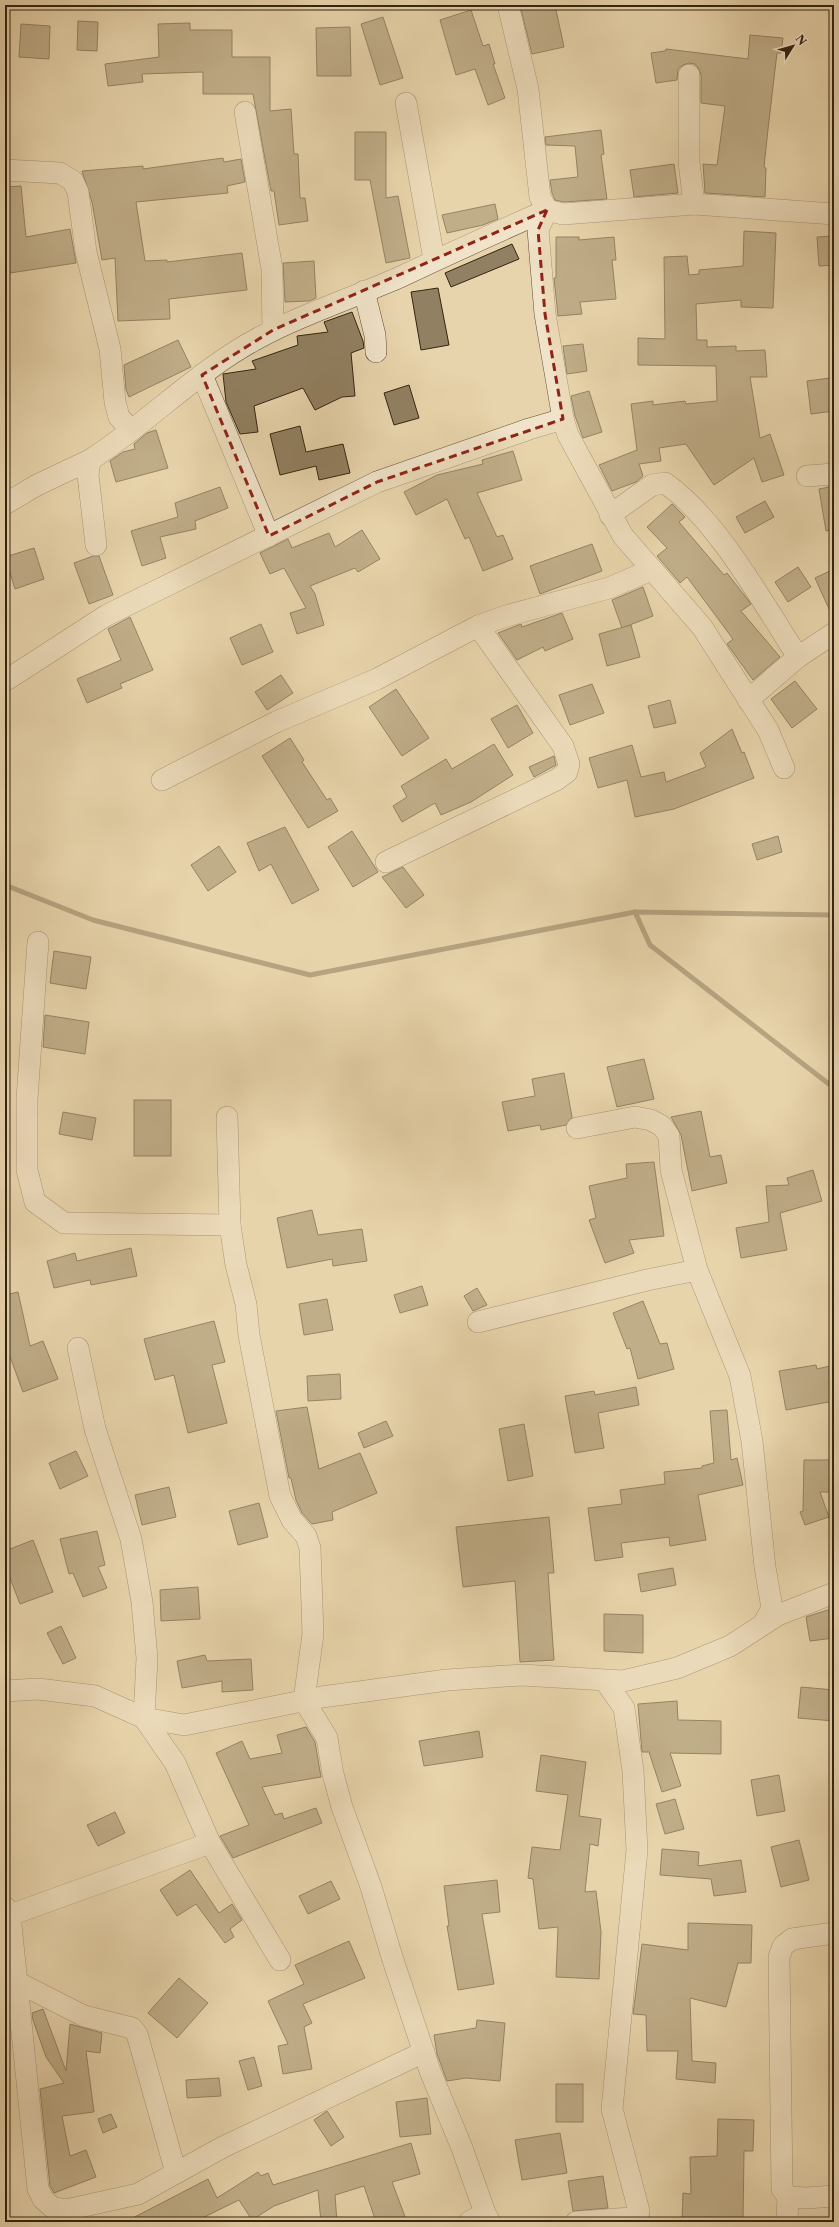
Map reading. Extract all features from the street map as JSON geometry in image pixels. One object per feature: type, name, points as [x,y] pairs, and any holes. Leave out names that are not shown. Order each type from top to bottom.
[{"type":"street","points":[[508,5],[528,88],[540,196],[547,210]]},
{"type":"street","points":[[690,75],[689,162],[694,204]]},
{"type":"street","points":[[406,103],[434,259]]},
{"type":"street","points":[[245,112],[272,269],[273,330]]},
{"type":"street","points":[[5,170],[60,173],[73,181],[78,192],[86,252],[110,349],[115,402],[119,417],[131,430]]},
{"type":"street","points":[[5,504],[37,486],[90,460],[109,448],[202,375],[233,353],[273,330],[397,278],[434,259],[547,210],[563,214],[694,204],[834,214]]},
{"type":"street","points":[[547,210],[538,230],[545,314],[563,419],[568,435],[610,515],[623,536],[702,627],[768,730],[784,768]]},
{"type":"street","points":[[364,291],[375,335],[376,352]]},
{"type":"street","points":[[202,375],[269,536]]},
{"type":"street","points":[[8,679],[107,615],[377,482],[528,429],[563,419]]},
{"type":"street","points":[[90,460],[88,475],[96,545]]},
{"type":"street","points":[[807,476],[834,474]]},
{"type":"street","points":[[610,515],[652,484],[666,483],[679,492],[724,544],[798,657]]},
{"type":"street","points":[[162,780],[209,758],[276,722],[377,679],[478,626],[506,616],[609,588],[651,570]]},
{"type":"street","points":[[386,862],[556,780],[567,772],[569,764],[563,746],[478,626]]},
{"type":"street","points":[[748,700],[798,657],[834,632]]},
{"type":"street","points":[[38,942],[27,1107],[27,1170],[35,1202],[64,1223],[230,1225]]},
{"type":"street","points":[[227,1117],[230,1225],[236,1265],[246,1304],[249,1335],[280,1496],[292,1520],[306,1536],[310,1548],[313,1634],[304,1700],[327,1738],[333,1774],[342,1807],[371,1887],[392,1957],[424,2052],[462,2148],[481,2219]]},
{"type":"street","points":[[577,1128],[635,1117],[651,1120],[662,1126],[669,1136],[671,1170],[697,1270],[740,1376],[752,1440],[765,1567],[772,1608],[764,1623]]},
{"type":"street","points":[[478,1322],[647,1280],[697,1270]]},
{"type":"street","points":[[78,1348],[95,1429],[131,1539],[134,1554],[142,1602],[147,1658],[144,1718],[175,1763],[210,1843],[280,1960]]},
{"type":"street","points":[[5,1691],[38,1689],[94,1696],[144,1718],[184,1725],[304,1700],[454,1679],[522,1675],[624,1681],[677,1668],[730,1646],[764,1623],[834,1592]]},
{"type":"street","points":[[576,2222],[631,2218],[638,2212],[612,2109],[637,1850],[636,1816],[633,1771],[624,1708],[605,1681]]},
{"type":"street","points":[[210,1843],[7,1911],[17,1982],[38,2189],[43,2199],[52,2206],[66,2210],[138,2194],[223,2147],[424,2052]]},
{"type":"street","points":[[786,2222],[788,2197],[782,2189],[779,1957],[783,1946],[792,1939],[834,1933]]},
{"type":"street","points":[[17,1982],[84,2016],[132,2028],[137,2034],[176,2173]]},
{"type":"street","points":[[788,2197],[806,2198],[834,2196]]},
{"type":"highlighted area","points":[[547,210],[538,230],[545,314],[563,419],[377,482],[269,536],[202,375],[273,330]]},
{"type":"building","points":[[520,5],[555,5],[564,47],[532,54]]},
{"type":"building","points":[[471,10],[483,46],[489,44],[495,64],[493,64],[505,98],[488,105],[475,69],[456,75],[440,20]]},
{"type":"building","points":[[383,17],[403,78],[380,85],[361,24]]},
{"type":"building","points":[[78,21],[98,22],[97,51],[77,50]]},
{"type":"building","points":[[190,23],[190,30],[232,30],[232,57],[270,57],[270,111],[291,109],[294,154],[298,154],[300,198],[305,198],[308,221],[279,225],[274,191],[271,191],[253,94],[203,94],[203,72],[142,74],[143,82],[108,86],[105,64],[159,57],[158,24]]},
{"type":"building","points":[[21,24],[50,26],[49,59],[19,57]]},
{"type":"building","points":[[350,27],[351,76],[317,76],[316,28]]},
{"type":"building","points":[[750,35],[783,38],[781,53],[777,53],[768,129],[764,167],[766,168],[765,197],[705,193],[703,164],[717,165],[725,106],[701,103],[701,75],[695,64],[689,63],[678,69],[677,80],[656,83],[651,53],[665,51],[666,49],[748,59]]},
{"type":"building","points":[[601,130],[604,154],[601,155],[607,199],[564,202],[555,200],[552,193],[550,180],[578,177],[575,146],[546,145],[545,137]]},
{"type":"building","points":[[355,132],[386,132],[386,198],[398,196],[410,258],[386,263],[370,180],[355,180]]},
{"type":"building","points":[[223,158],[224,162],[241,159],[245,182],[227,186],[228,193],[136,202],[145,261],[167,260],[167,262],[242,253],[247,290],[169,299],[170,319],[118,321],[115,258],[102,260],[92,202],[82,171],[143,166],[143,169]]},
{"type":"building","points":[[674,164],[678,193],[634,197],[630,170]]},
{"type":"building","points":[[21,186],[26,237],[70,229],[76,263],[10,273],[5,243],[5,187]]},
{"type":"building","points":[[495,204],[498,219],[483,225],[447,233],[442,215]]},
{"type":"building","points":[[744,231],[776,233],[773,308],[741,307],[741,300],[696,304],[697,340],[707,340],[707,347],[736,346],[736,351],[765,350],[767,377],[750,377],[760,438],[770,434],[784,475],[762,482],[754,458],[714,485],[686,444],[659,448],[661,461],[639,464],[643,476],[636,482],[612,491],[599,465],[637,450],[631,404],[653,401],[653,405],[685,401],[686,404],[717,401],[716,366],[638,365],[638,338],[665,339],[664,257],[687,256],[689,275],[699,274],[699,270],[743,266]]},
{"type":"building","points":[[834,236],[834,265],[819,266],[817,237]]},
{"type":"building","points":[[556,237],[579,237],[579,240],[614,237],[616,260],[612,260],[616,299],[580,302],[582,314],[558,316],[554,278],[556,278]]},
{"type":"building","points":[[512,244],[519,259],[451,287],[445,273]]},
{"type":"building","points":[[314,261],[316,298],[309,301],[285,302],[283,263]]},
{"type":"building","points":[[438,288],[449,345],[421,350],[411,292]]},
{"type":"building","points":[[352,312],[363,341],[364,348],[351,353],[355,396],[342,397],[315,410],[303,388],[254,406],[258,432],[240,434],[226,402],[223,374],[256,369],[252,361],[298,345],[297,336],[328,332],[324,322]]},
{"type":"building","points":[[178,340],[191,367],[129,397],[126,390],[124,365]]},
{"type":"building","points":[[583,344],[587,371],[567,374],[563,346]]},
{"type":"building","points":[[830,378],[834,411],[811,414],[807,381]]},
{"type":"building","points":[[409,385],[419,418],[394,425],[384,393]]},
{"type":"building","points":[[589,391],[602,432],[583,438],[575,416],[571,396]]},
{"type":"building","points":[[300,426],[306,452],[343,444],[350,473],[319,480],[316,466],[280,475],[270,434]]},
{"type":"building","points":[[156,430],[168,468],[116,482],[110,461],[123,452],[135,449],[134,444],[147,433]]},
{"type":"building","points":[[513,451],[522,480],[477,493],[497,537],[503,535],[513,559],[483,571],[469,537],[465,539],[447,499],[416,515],[404,492],[437,475],[483,464],[482,460]]},
{"type":"building","points":[[834,486],[834,530],[826,531],[819,489]]},
{"type":"building","points":[[220,487],[228,508],[195,521],[196,529],[160,537],[166,558],[142,566],[131,531],[178,517],[175,503]]},
{"type":"building","points":[[765,501],[774,517],[745,533],[736,517]]},
{"type":"building","points":[[672,504],[685,517],[679,522],[724,575],[727,573],[751,604],[741,611],[780,657],[753,680],[727,644],[733,639],[687,577],[680,583],[657,556],[667,548],[647,527]]},
{"type":"building","points":[[362,530],[380,559],[358,572],[355,568],[310,586],[315,594],[324,625],[297,634],[290,613],[306,608],[284,568],[270,574],[260,553],[288,539],[292,548],[329,533],[335,547]]},
{"type":"building","points":[[592,544],[602,571],[540,594],[530,566]]},
{"type":"building","points":[[34,548],[44,579],[15,589],[5,557]]},
{"type":"building","points":[[93,556],[99,556],[113,595],[89,604],[74,563]]},
{"type":"building","points":[[798,567],[811,587],[788,602],[775,582]]},
{"type":"building","points":[[834,569],[834,620],[815,578]]},
{"type":"building","points":[[643,587],[653,616],[622,628],[612,600]]},
{"type":"building","points":[[562,613],[573,639],[545,651],[543,647],[517,660],[498,633],[521,624],[522,627]]},
{"type":"building","points":[[130,617],[153,670],[120,684],[122,688],[87,703],[77,679],[121,660],[108,629]]},
{"type":"building","points":[[261,624],[273,652],[242,665],[230,638]]},
{"type":"building","points":[[631,625],[640,657],[607,666],[599,634]]},
{"type":"building","points":[[281,675],[293,693],[267,710],[255,692]]},
{"type":"building","points":[[795,681],[817,709],[792,728],[771,699]]},
{"type":"building","points":[[592,684],[604,713],[570,725],[559,695]]},
{"type":"building","points":[[396,689],[429,738],[402,756],[369,707]]},
{"type":"building","points":[[670,700],[676,723],[654,728],[648,706]]},
{"type":"building","points":[[517,705],[533,733],[508,748],[491,719]]},
{"type":"building","points":[[732,729],[742,753],[744,752],[754,778],[674,809],[635,817],[627,780],[598,788],[589,758],[632,745],[641,777],[664,772],[666,782],[706,767],[700,753]]},
{"type":"building","points":[[290,738],[304,760],[302,762],[327,800],[330,798],[338,811],[308,828],[262,756]]},
{"type":"building","points":[[494,744],[513,775],[471,802],[441,815],[435,803],[402,822],[393,806],[407,797],[401,786],[446,759],[452,769]]},
{"type":"building","points":[[554,756],[556,765],[534,777],[529,767]]},
{"type":"building","points":[[285,827],[319,890],[292,904],[271,864],[259,871],[247,843]]},
{"type":"building","points":[[352,831],[378,872],[353,887],[328,847]]},
{"type":"building","points":[[778,836],[782,852],[757,860],[752,844]]},
{"type":"building","points":[[219,846],[236,872],[208,891],[191,865]]},
{"type":"building","points":[[403,867],[424,895],[406,908],[382,877]]},
{"type":"building","points":[[54,951],[91,957],[86,989],[50,983]]},
{"type":"building","points":[[45,1015],[89,1022],[85,1054],[43,1047]]},
{"type":"building","points":[[644,1059],[654,1099],[617,1107],[607,1067]]},
{"type":"building","points":[[564,1073],[572,1117],[566,1125],[541,1130],[540,1125],[508,1131],[502,1102],[535,1096],[532,1079]]},
{"type":"building","points":[[134,1100],[171,1100],[171,1156],[134,1156]]},
{"type":"building","points":[[701,1111],[710,1157],[721,1155],[727,1183],[692,1191],[681,1135],[671,1117]]},
{"type":"building","points":[[63,1112],[96,1118],[92,1140],[59,1134]]},
{"type":"building","points":[[654,1162],[664,1236],[629,1240],[634,1253],[605,1263],[589,1220],[596,1218],[589,1186],[627,1178],[626,1164]]},
{"type":"building","points":[[813,1170],[822,1201],[780,1213],[787,1250],[741,1258],[736,1228],[769,1222],[766,1186],[789,1185],[787,1178]]},
{"type":"building","points":[[312,1210],[318,1235],[362,1229],[367,1261],[333,1266],[332,1259],[287,1268],[277,1218]]},
{"type":"building","points":[[131,1248],[137,1276],[91,1285],[90,1280],[54,1288],[47,1261],[75,1253],[77,1261]]},
{"type":"building","points":[[422,1286],[428,1305],[400,1313],[394,1295]]},
{"type":"building","points":[[477,1288],[487,1305],[473,1311],[464,1296]]},
{"type":"building","points":[[18,1292],[30,1346],[43,1341],[58,1379],[23,1392],[5,1343],[5,1295]]},
{"type":"building","points":[[327,1299],[333,1330],[304,1335],[299,1304]]},
{"type":"building","points":[[643,1301],[660,1344],[667,1343],[674,1369],[638,1379],[630,1348],[627,1349],[613,1313]]},
{"type":"building","points":[[214,1321],[225,1362],[212,1365],[227,1423],[188,1433],[174,1375],[155,1380],[144,1339]]},
{"type":"building","points":[[816,1365],[817,1369],[834,1365],[834,1401],[786,1410],[779,1371]]},
{"type":"building","points":[[340,1374],[341,1399],[308,1401],[307,1376]]},
{"type":"building","points":[[636,1387],[639,1405],[598,1413],[604,1448],[575,1453],[565,1396],[594,1391],[595,1395]]},
{"type":"building","points":[[307,1407],[319,1469],[360,1453],[377,1493],[332,1512],[333,1520],[312,1524],[302,1513],[296,1500],[291,1478],[289,1478],[276,1411]]},
{"type":"building","points":[[727,1410],[731,1460],[737,1458],[743,1485],[698,1495],[706,1540],[670,1546],[669,1537],[621,1543],[623,1557],[595,1561],[588,1508],[622,1504],[620,1490],[665,1484],[664,1472],[702,1468],[702,1466],[714,1463],[710,1411]]},
{"type":"building","points":[[386,1421],[393,1436],[364,1448],[358,1433]]},
{"type":"building","points":[[524,1424],[533,1476],[508,1481],[499,1429]]},
{"type":"building","points":[[76,1451],[88,1476],[60,1489],[49,1463]]},
{"type":"building","points":[[804,1460],[834,1460],[834,1492],[820,1492],[829,1517],[805,1525],[800,1512],[803,1511]]},
{"type":"building","points":[[169,1487],[176,1517],[142,1525],[135,1495]]},
{"type":"building","points":[[259,1503],[268,1537],[238,1545],[229,1511]]},
{"type":"building","points":[[549,1517],[554,1573],[548,1573],[554,1660],[520,1662],[515,1581],[463,1587],[456,1527]]},
{"type":"building","points":[[97,1531],[105,1565],[98,1567],[107,1588],[83,1597],[73,1573],[69,1574],[60,1539]]},
{"type":"building","points":[[33,1540],[53,1592],[20,1604],[5,1565],[5,1551]]},
{"type":"building","points":[[673,1568],[676,1585],[641,1592],[638,1574]]},
{"type":"building","points":[[198,1587],[200,1619],[161,1621],[160,1590]]},
{"type":"building","points":[[834,1608],[834,1638],[810,1641],[806,1617]]},
{"type":"building","points":[[604,1614],[643,1615],[643,1653],[604,1651]]},
{"type":"building","points":[[61,1626],[76,1658],[63,1664],[47,1633]]},
{"type":"building","points":[[205,1655],[207,1661],[251,1659],[253,1690],[222,1692],[222,1681],[182,1688],[177,1661]]},
{"type":"building","points":[[801,1687],[834,1690],[834,1721],[798,1718]]},
{"type":"building","points":[[677,1701],[678,1720],[721,1721],[721,1754],[670,1753],[681,1786],[662,1792],[649,1752],[642,1752],[638,1704]]},
{"type":"building","points":[[306,1727],[315,1742],[321,1777],[262,1787],[275,1815],[282,1813],[284,1819],[316,1808],[322,1823],[233,1858],[220,1836],[249,1825],[216,1753],[242,1741],[250,1759],[282,1753],[277,1735]]},
{"type":"building","points":[[479,1731],[483,1757],[424,1766],[419,1741]]},
{"type":"building","points":[[541,1755],[586,1762],[579,1816],[601,1819],[598,1846],[590,1844],[585,1892],[596,1891],[601,1932],[599,1979],[556,1977],[558,1927],[539,1929],[533,1879],[528,1878],[532,1847],[560,1850],[568,1795],[536,1791]]},
{"type":"building","points":[[779,1775],[785,1811],[757,1816],[751,1780]]},
{"type":"building","points":[[675,1799],[684,1829],[665,1834],[656,1804]]},
{"type":"building","points":[[115,1812],[125,1833],[98,1846],[87,1825]]},
{"type":"building","points":[[799,1840],[809,1880],[781,1887],[771,1847]]},
{"type":"building","points":[[662,1849],[699,1852],[698,1866],[741,1860],[746,1892],[714,1896],[711,1879],[660,1875]]},
{"type":"building","points":[[190,1870],[219,1913],[232,1904],[242,1920],[230,1929],[234,1937],[225,1943],[196,1904],[177,1916],[160,1890]]},
{"type":"building","points":[[497,1880],[500,1912],[482,1914],[494,1984],[458,1990],[447,1926],[449,1926],[444,1886]]},
{"type":"building","points":[[331,1881],[340,1899],[308,1914],[299,1896]]},
{"type":"building","points":[[688,1923],[752,1925],[751,1963],[738,1963],[726,2007],[690,1998],[692,2061],[716,2063],[715,2083],[676,2079],[678,2051],[647,2051],[646,2015],[633,2014],[642,1944],[688,1950]]},
{"type":"building","points":[[349,1941],[365,1978],[303,2004],[312,2023],[304,2027],[312,2069],[283,2074],[278,2046],[288,2044],[268,2001],[304,1984],[295,1965]]},
{"type":"building","points":[[179,1978],[208,2003],[177,2038],[148,2013]]},
{"type":"building","points":[[43,2009],[66,2071],[70,2024],[102,2033],[100,2053],[86,2051],[94,2112],[62,2116],[70,2156],[86,2150],[96,2177],[54,2193],[50,2186],[40,2089],[64,2083],[46,2057],[33,2020],[32,2013]]},
{"type":"building","points":[[477,2020],[505,2023],[500,2081],[466,2078],[447,2081],[437,2054],[434,2035],[476,2028]]},
{"type":"building","points":[[254,2057],[262,2086],[248,2090],[239,2061]]},
{"type":"building","points":[[219,2078],[221,2096],[187,2098],[186,2080]]},
{"type":"building","points":[[556,2084],[583,2084],[583,2122],[556,2122]]},
{"type":"building","points":[[427,2098],[431,2134],[400,2137],[396,2102]]},
{"type":"building","points":[[327,2111],[344,2137],[331,2146],[314,2120]]},
{"type":"building","points":[[111,2114],[117,2127],[103,2133],[98,2119]]},
{"type":"building","points":[[718,2119],[754,2120],[753,2151],[744,2151],[743,2222],[682,2221],[683,2193],[691,2194],[690,2157],[717,2156]]},
{"type":"building","points":[[560,2133],[567,2173],[522,2180],[515,2140]]},
{"type":"building","points":[[411,2143],[420,2174],[392,2182],[407,2222],[376,2222],[364,2186],[335,2195],[337,2222],[321,2222],[318,2190],[274,2206],[252,2220],[239,2200],[194,2222],[125,2222],[208,2179],[217,2198],[258,2172],[261,2176],[268,2173],[273,2185]]},
{"type":"building","points":[[603,2176],[608,2208],[573,2211],[568,2181]]},
{"type":"waterway","points":[[5,885],[93,920],[310,975],[635,912],[834,915]]},
{"type":"waterway","points":[[635,912],[650,945],[834,1088]]}]
